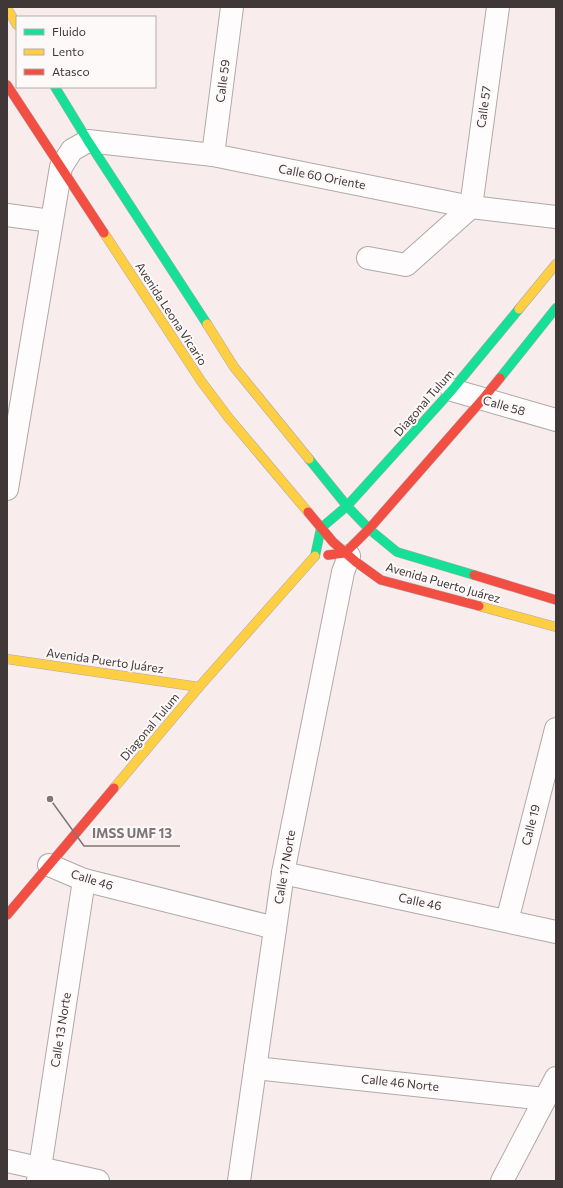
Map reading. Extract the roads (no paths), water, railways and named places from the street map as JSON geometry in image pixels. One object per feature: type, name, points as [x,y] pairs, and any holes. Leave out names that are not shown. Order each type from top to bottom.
[{"type":"main road","points":[[7,8],[16,23]]},
{"type":"main road","name":"Avenida Leona Vicario","points":[[7,85],[201,380],[228,417],[321,528],[343,551]]},
{"type":"main road","name":"Avenida Leona Vicario","points":[[56,88],[88,141],[234,367],[346,506]]},
{"type":"main road","name":"Diagonal Tulum","points":[[7,916],[199,687],[315,556],[321,528],[346,506],[452,390],[556,264]]},
{"type":"main road","points":[[315,556],[343,551],[369,529],[482,400],[556,308]]},
{"type":"main road","name":"Avenida Puerto Juárez","points":[[346,506],[369,529],[397,552],[556,600]]},
{"type":"main road","name":"Avenida Puerto Juárez","points":[[343,551],[381,580],[556,627]]},
{"type":"main road","name":"Avenida Puerto Juárez","points":[[7,659],[199,687]]},
{"type":"street","name":"Calle 59","points":[[213,155],[232,7]]},
{"type":"street","name":"Calle 57","points":[[471,207],[498,7]]},
{"type":"street","name":"Calle 60 Oriente","points":[[88,141],[213,155],[471,207],[556,217]]},
{"type":"street","points":[[7,489],[13,418],[61,167],[72,150],[88,141]]},
{"type":"street","points":[[368,258],[406,265],[471,207]]},
{"type":"street","points":[[7,215],[51,221]]},
{"type":"street","name":"Calle 58","points":[[452,390],[482,400],[556,420]]},
{"type":"street","name":"Calle 17 Norte","points":[[238,1181],[283,873],[343,572],[343,551]]},
{"type":"street","name":"Calle 19","points":[[507,921],[556,729]]},
{"type":"street","name":"Calle 46","points":[[49,865],[84,880],[275,928]]},
{"type":"street","name":"Calle 46","points":[[283,873],[556,932]]},
{"type":"street","name":"Calle 13 Norte","points":[[39,1175],[84,880]]},
{"type":"street","name":"Calle 46 Norte","points":[[255,1068],[545,1099]]},
{"type":"street","points":[[502,1181],[556,1078]]},
{"type":"street","points":[[7,1161],[39,1175],[98,1181]]},
{"type":"place","name":"IMSS UMF 13","points":[[50,799]]}]
